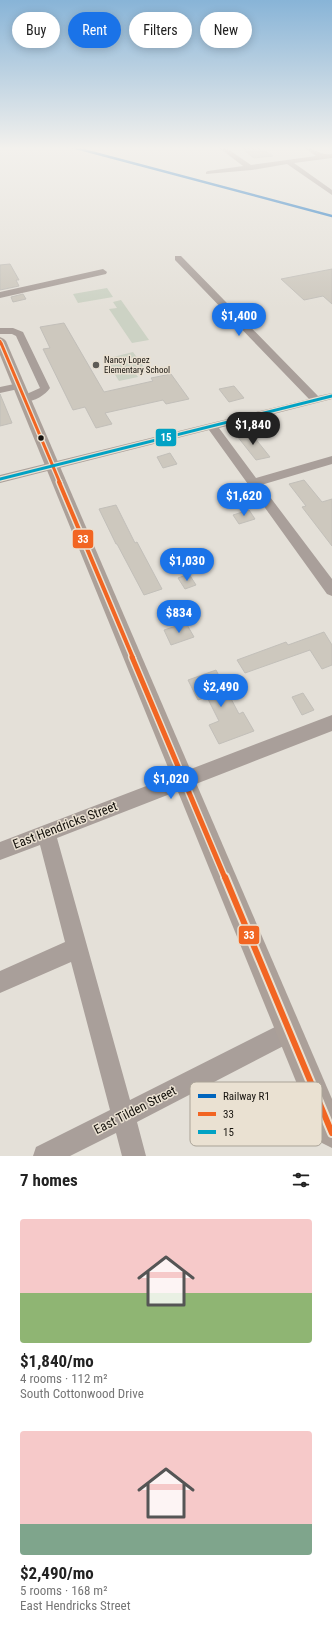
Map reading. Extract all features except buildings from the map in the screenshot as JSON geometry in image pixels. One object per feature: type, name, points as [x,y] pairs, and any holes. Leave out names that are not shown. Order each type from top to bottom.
[{"type":"main road","points":[[2,350],[14,391],[52,466],[185,779],[310,1082]]},
{"type":"main road","points":[[322,1109],[332,1133]]},
{"type":"street","points":[[178,258],[316,400]]},
{"type":"street","points":[[0,296],[103,272]]},
{"type":"street","points":[[0,331],[13,330],[20,334],[45,388],[42,392],[14,391]]},
{"type":"street","points":[[0,479],[332,396]]},
{"type":"street","points":[[212,426],[332,590]]},
{"type":"street","points":[[253,483],[331,463]]},
{"type":"street","name":"East Hendricks Street","points":[[0,851],[332,723]]},
{"type":"street","points":[[46,833],[134,1156]]},
{"type":"street","points":[[0,982],[78,948]]},
{"type":"street","name":"East Tilden Street","points":[[45,1156],[289,1031]]},
{"type":"shaded area","points":[[107,288],[113,297],[78,303],[73,294]]},
{"type":"shaded area","points":[[121,300],[149,340],[132,343],[109,309],[117,308],[113,302]]},
{"type":"shaded area","points":[[133,352],[144,367],[133,370],[138,377],[119,381],[105,359]]},
{"type":"rail line","name":"R1","points":[[275,201],[332,216]]},
{"type":"transit line","name":"33","points":[[0,341],[311,1082]]},
{"type":"transit line","name":"15","points":[[0,479],[332,396]]},
{"type":"transit line","name":"33","points":[[322,1109],[332,1133]]},
{"type":"place","name":"Nancy Lopez Elementary School","points":[[96,365]]}]
